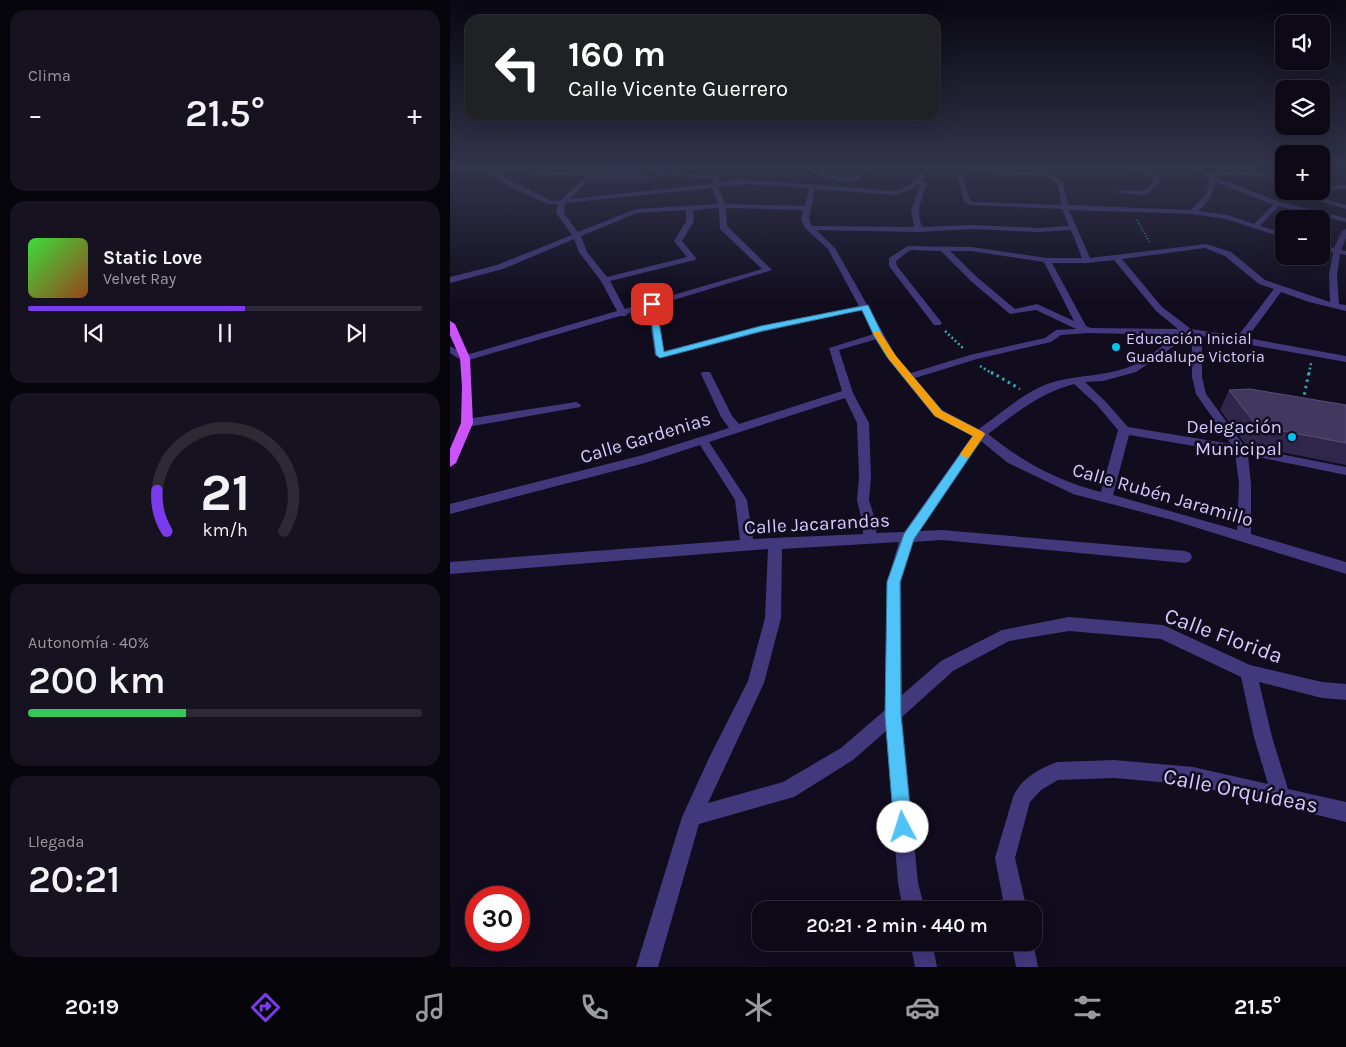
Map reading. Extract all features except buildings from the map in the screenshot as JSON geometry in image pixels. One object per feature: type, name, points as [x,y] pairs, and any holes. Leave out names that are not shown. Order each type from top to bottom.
[{"type":"main road","points":[[450,324],[465,358],[466,423],[450,463]]},
{"type":"street","points":[[560,212],[577,236],[583,252],[605,280],[623,314]]},
{"type":"street","points":[[450,280],[500,267],[633,212]]},
{"type":"street","points":[[605,280],[692,258],[678,241],[690,221],[689,212]]},
{"type":"street","points":[[450,349],[465,358],[623,314],[768,270],[723,227],[722,212]]},
{"type":"street","points":[[807,212],[805,219],[809,228],[919,230],[990,228],[1039,230],[1073,228]]},
{"type":"street","points":[[913,212],[919,230]]},
{"type":"street","points":[[990,228],[995,226],[996,212]]},
{"type":"street","points":[[1067,212],[1086,261]]},
{"type":"street","points":[[1194,212],[1227,218],[1275,233]]},
{"type":"street","points":[[1254,226],[1269,212]]},
{"type":"street","points":[[1313,212],[1346,220]]},
{"type":"street","name":"Calle Rubén Jaramillo","points":[[809,228],[831,248],[865,307],[878,336],[908,377],[938,413],[980,434],[1012,460],[1042,476],[1077,491],[1172,515],[1346,568]]},
{"type":"street","points":[[906,230],[908,248]]},
{"type":"street","points":[[1335,305],[1332,273],[1335,251],[1346,231]]},
{"type":"street","points":[[937,323],[893,266],[892,260],[908,248],[971,249],[1047,260],[1086,261],[1206,246],[1228,254],[1262,282],[1312,300],[1346,308]]},
{"type":"street","points":[[944,249],[974,280],[1013,312],[1036,307],[1086,329]]},
{"type":"street","points":[[1330,250],[1346,253]]},
{"type":"street","points":[[1117,258],[1159,309],[1193,332]]},
{"type":"street","points":[[1047,260],[1086,329]]},
{"type":"street","points":[[1240,340],[1278,289]]},
{"type":"street","points":[[652,304],[660,355],[761,329],[865,307]]},
{"type":"street","points":[[908,377],[974,357],[1048,340],[1059,332],[1086,329],[1193,332],[1346,359]]},
{"type":"street","points":[[912,901],[908,883],[893,716],[894,582],[908,537],[980,434],[1049,387],[1076,380],[1103,378],[1132,370],[1193,332]]},
{"type":"street","points":[[1193,332],[1197,377],[1201,394],[1241,450],[1245,484],[1244,537]]},
{"type":"street","points":[[869,539],[870,526],[863,500],[865,477],[863,423],[848,393],[834,348],[878,336]]},
{"type":"street","points":[[706,374],[728,417],[736,428]]},
{"type":"street","points":[[1076,380],[1102,403],[1124,430],[1241,450],[1346,471]]},
{"type":"street","name":"Calle Gardenias","points":[[450,509],[583,477],[848,393]]},
{"type":"street","points":[[466,423],[576,405]]},
{"type":"street","points":[[1106,499],[1124,430]]},
{"type":"street","points":[[702,440],[741,500],[747,545]]},
{"type":"street","name":"Calle Jacarandas","points":[[450,568],[747,545],[942,535],[980,537],[1046,546],[1185,557]]},
{"type":"street","points":[[647,967],[692,817],[716,762],[756,682],[773,618],[775,545]]},
{"type":"street","name":"Calle Florida","points":[[692,817],[787,790],[847,754],[893,716],[948,666],[1007,635],[1068,624],[1163,632],[1248,672],[1322,690],[1346,692]]},
{"type":"street","points":[[1248,672],[1263,737],[1281,795]]},
{"type":"street","name":"Calle Orquídeas","points":[[1014,901],[1006,858],[1022,797],[1034,783],[1057,770],[1114,768],[1193,776],[1281,795],[1346,812]]},
{"type":"street","points":[[923,951],[926,967]]},
{"type":"street","points":[[1024,951],[1027,967]]},
{"type":"path","points":[[1132,212],[1158,253]]},
{"type":"path","points":[[1303,405],[1314,352]]},
{"type":"slow traffic","points":[[877,333],[892,357],[938,413],[980,434],[966,454]]},
{"type":"place","name":"Educación Inicial Guadalupe Victoria","points":[[1116,347]]},
{"type":"place","name":"Delegación Municipal","points":[[1292,437]]},
{"type":"route","points":[[652,304],[660,355],[761,329],[865,307],[878,336],[892,357],[938,413],[980,434],[908,537],[894,582],[893,716],[903,827]]}]
